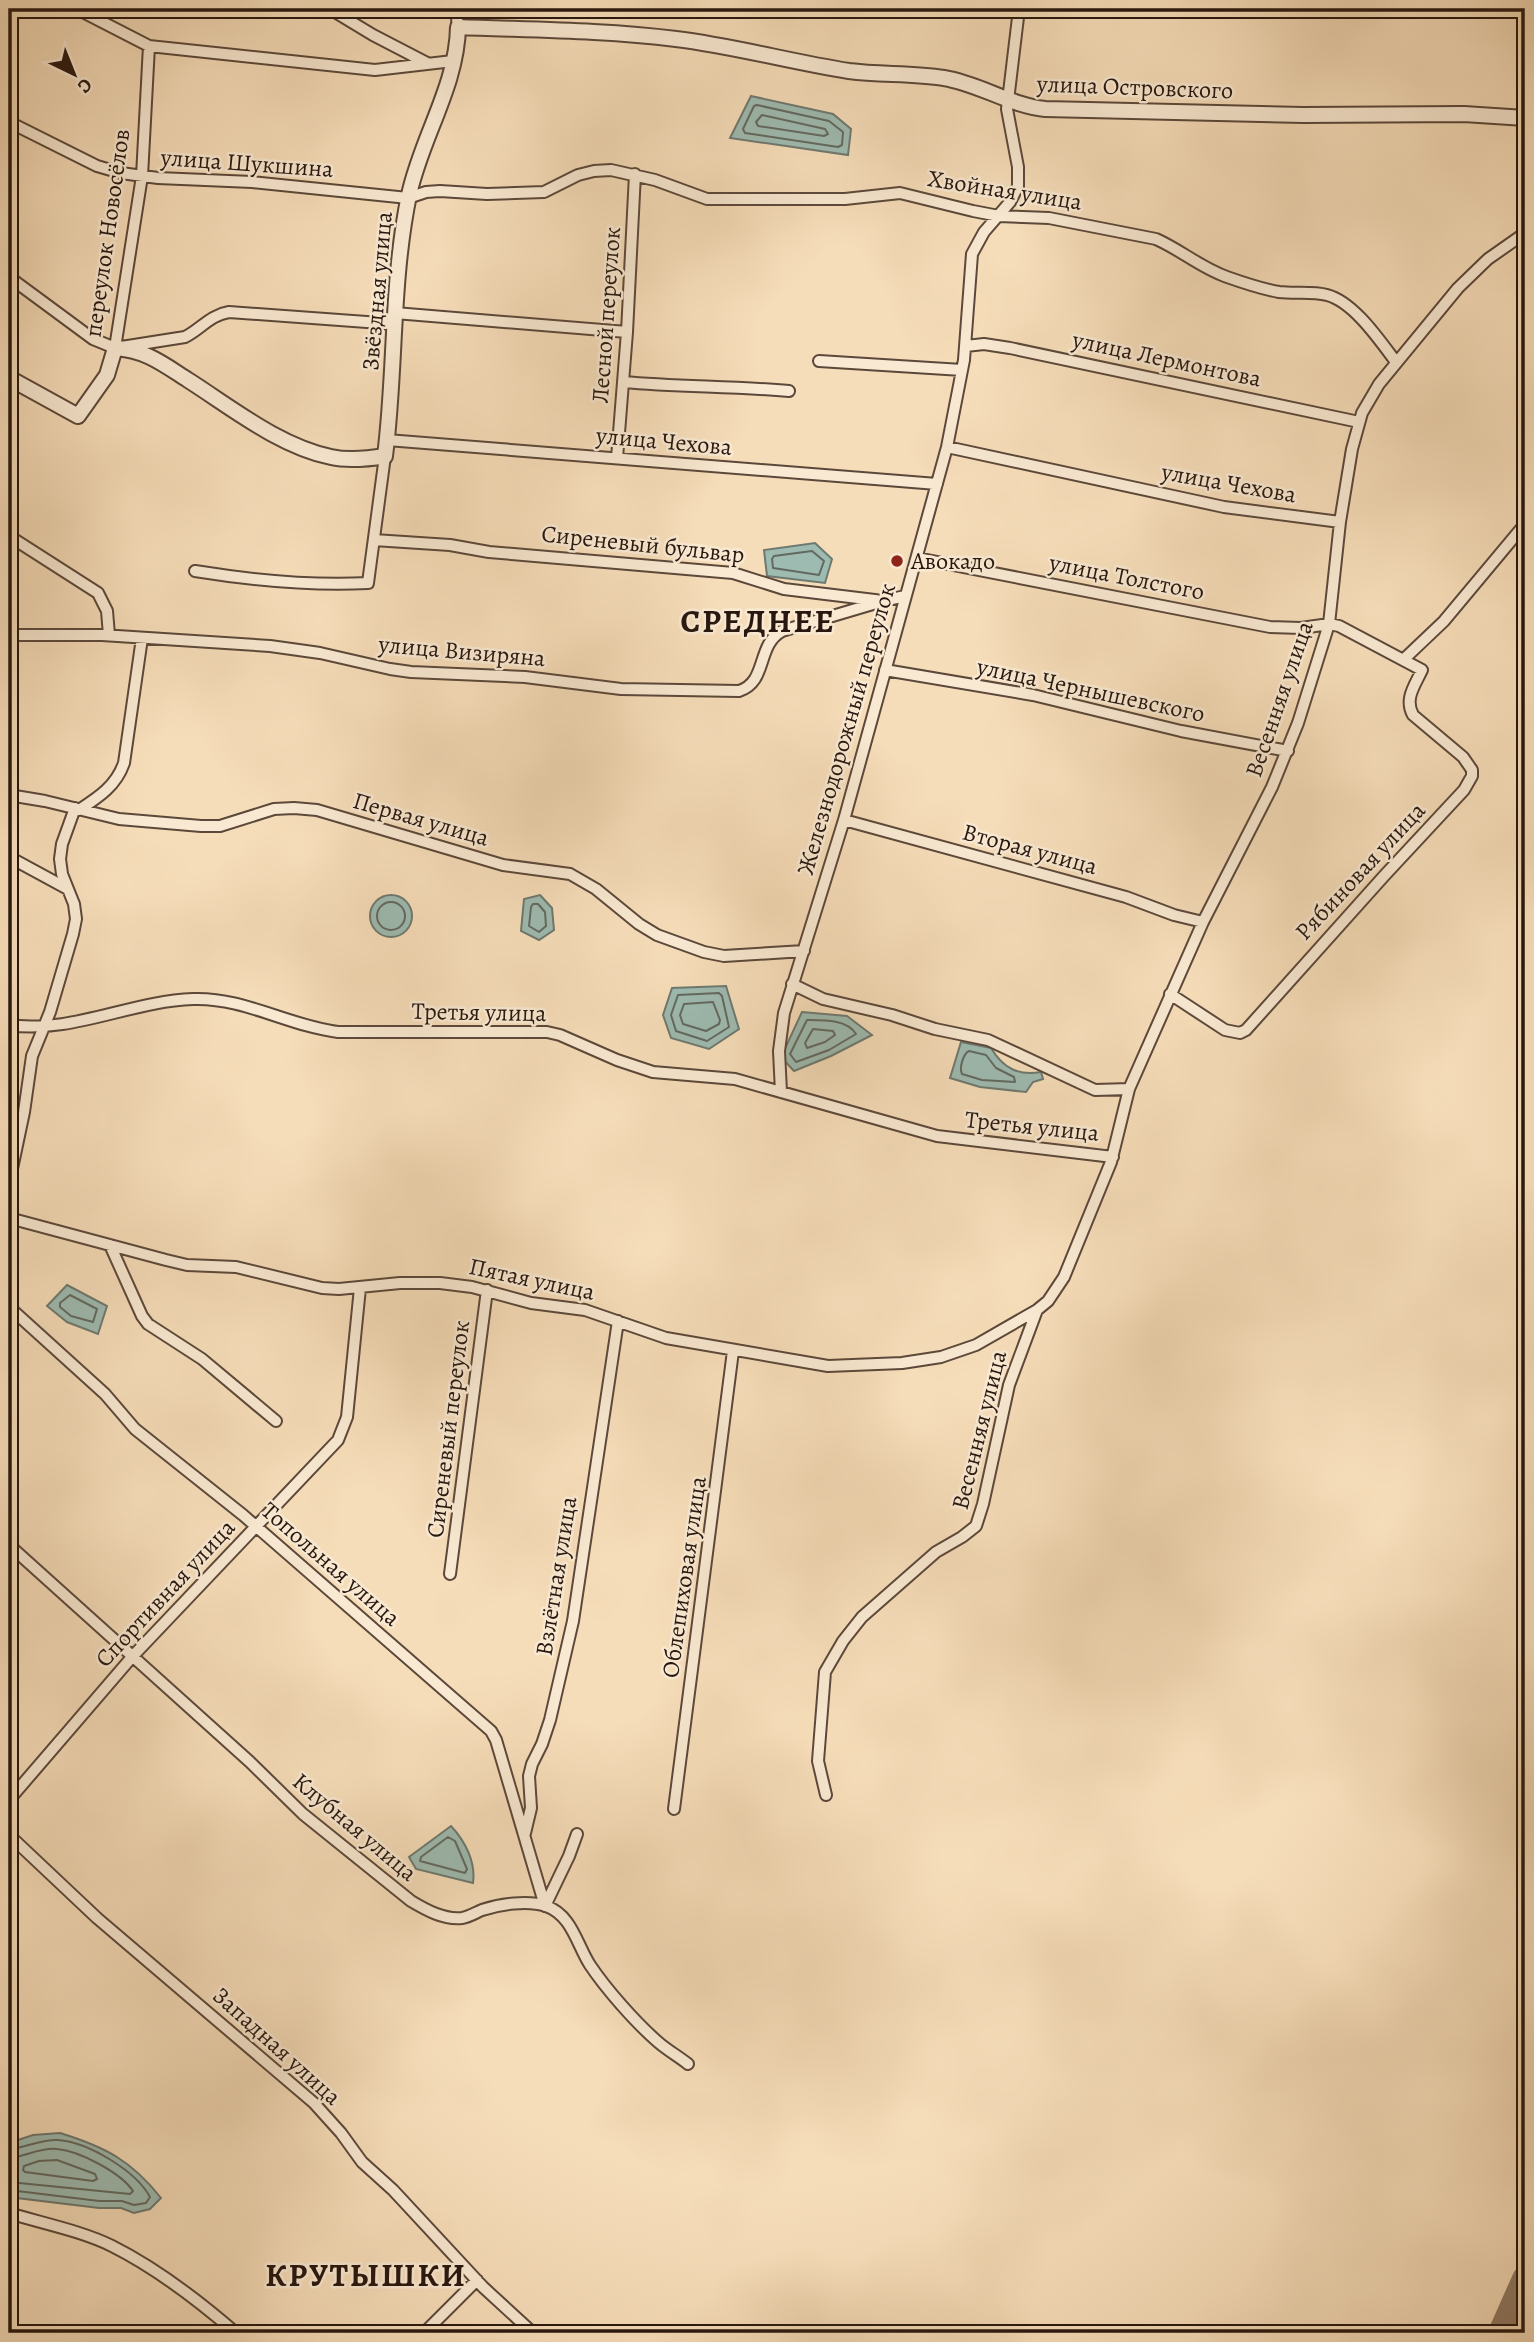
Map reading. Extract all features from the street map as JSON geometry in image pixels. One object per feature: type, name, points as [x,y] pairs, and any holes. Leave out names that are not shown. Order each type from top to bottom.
[{"type":"street","points":[[77,9],[149,46],[367,70],[453,61]]},
{"type":"street","points":[[330,9],[427,63]]},
{"type":"street","name":"Звёздная улица","points":[[194,571],[248,578],[368,583],[391,406],[394,318],[399,257],[408,198],[453,61],[458,27],[456,9]]},
{"type":"street","name":"Железнодорожный переулок","points":[[781,1092],[780,1031],[792,984],[844,820],[947,447],[962,370],[972,254],[984,232],[1015,195],[1019,177],[1007,101],[1020,9]]},
{"type":"street","name":"улица Островского","points":[[458,27],[585,31],[677,39],[848,71],[930,76],[960,81],[1007,101],[1032,108],[1303,115],[1464,114],[1525,118]]},
{"type":"street","name":"переулок Новосёлов","points":[[9,378],[78,416],[107,375],[115,348],[142,176],[149,46]]},
{"type":"street","name":"улица Шукшина","points":[[9,122],[108,170],[142,176],[252,182],[408,198]]},
{"type":"street","name":"Хвойная улица","points":[[408,198],[440,191],[487,194],[544,192],[594,171],[635,174],[707,199],[845,199],[900,193],[999,216],[1049,218],[1156,239],[1224,276],[1280,292],[1329,295],[1345,304],[1360,318],[1396,362]]},
{"type":"street","name":"Лесной переулок","points":[[617,458],[635,174]]},
{"type":"street","name":"Весенняя улица","points":[[826,1795],[818,1762],[825,1672],[842,1641],[862,1617],[936,1552],[976,1526],[984,1504],[1009,1385],[1037,1310],[1048,1301],[1064,1277],[1112,1157],[1129,1089],[1203,922],[1256,821],[1288,751],[1311,687],[1329,624],[1340,522],[1359,422],[1370,398],[1396,362],[1470,275],[1525,233]]},
{"type":"street","points":[[9,277],[93,339],[115,348],[141,352],[254,422],[301,447],[348,459],[385,456]]},
{"type":"street","points":[[115,348],[185,337],[209,318],[229,312],[394,318],[627,332]]},
{"type":"street","name":"улица Лермонтова","points":[[965,346],[984,344],[1010,348],[1359,422]]},
{"type":"street","points":[[819,361],[962,370]]},
{"type":"street","points":[[623,382],[789,391]]},
{"type":"street","name":"улица Чехова","points":[[387,440],[937,484]]},
{"type":"street","name":"улица Чехова","points":[[947,447],[1224,507],[1340,522]]},
{"type":"street","points":[[1329,624],[1348,629],[1404,659],[1444,621],[1525,524]]},
{"type":"street","points":[[9,537],[99,593],[107,611],[109,635]]},
{"type":"street","name":"Сиреневый бульвар","points":[[374,540],[733,573],[784,589],[883,601],[905,596]]},
{"type":"street","name":"улица Толстого","points":[[917,558],[1270,627],[1301,628],[1329,624]]},
{"type":"street","name":"улица Визиряна","points":[[9,635],[109,635],[295,648],[411,672],[525,677],[621,689],[739,691],[755,682],[764,653],[774,636],[782,631],[883,601]]},
{"type":"street","points":[[9,1183],[24,1112],[32,1056],[45,1027],[73,934],[75,919],[60,859],[62,844],[77,809],[107,790],[120,775],[142,638]]},
{"type":"street","name":"Рябиновая улица","points":[[1170,994],[1232,1033],[1246,1030],[1464,790],[1472,776],[1469,763],[1413,715],[1409,708],[1410,694],[1422,670],[1404,659]]},
{"type":"street","name":"улица Чернышевского","points":[[885,670],[1032,695],[1181,732],[1288,751]]},
{"type":"street","name":"Первая улица","points":[[9,795],[45,800],[149,823],[201,827],[220,826],[274,809],[317,810],[503,865],[570,874],[596,889],[639,924],[704,952],[724,956],[804,951]]},
{"type":"street","name":"Вторая улица","points":[[844,820],[1126,897],[1174,915],[1203,922]]},
{"type":"street","points":[[9,856],[68,888]]},
{"type":"street","points":[[792,984],[823,999],[891,1015],[935,1029],[988,1040],[1095,1090],[1129,1089]]},
{"type":"street","name":"Третья улица","points":[[9,1025],[45,1027],[155,1003],[196,999],[266,1012],[310,1027],[338,1032],[547,1032],[653,1072],[718,1076],[937,1136],[1112,1157]]},
{"type":"street","name":"Пятая улица","points":[[9,1218],[187,1265],[236,1267],[322,1287],[457,1284],[531,1303],[585,1310],[666,1338],[828,1366],[846,1367],[941,1357],[976,1345],[1037,1310]]},
{"type":"street","points":[[110,1245],[148,1324],[211,1366],[276,1421]]},
{"type":"street","name":"Спортивная улица","points":[[9,1800],[132,1657],[328,1452],[344,1429],[360,1288]]},
{"type":"street","name":"Сиреневый переулок","points":[[450,1574],[487,1290]]},
{"type":"street","name":"Топольная улица","points":[[9,1307],[106,1394],[135,1429],[256,1527],[491,1731],[525,1833],[545,1906]]},
{"type":"street","name":"Взлётная улица","points":[[525,1833],[531,1808],[529,1776],[550,1720],[573,1621],[618,1321]]},
{"type":"street","name":"Облепиховая улица","points":[[674,1809],[724,1437],[733,1350]]},
{"type":"street","name":"Клубная улица","points":[[9,1545],[312,1821],[411,1902],[425,1910],[452,1918],[462,1918],[497,1906],[545,1906]]},
{"type":"street","points":[[577,1834],[545,1906],[564,1918],[594,1970],[644,2028],[688,2064]]},
{"type":"street","name":"Западная улица","points":[[9,1835],[97,1918],[314,2103],[362,2162],[393,2190],[477,2280],[533,2333]]},
{"type":"street","points":[[9,2213],[111,2245],[147,2266],[236,2333]]},
{"type":"street","points":[[424,2333],[477,2280]]},
{"type":"water","points":[[751,96],[833,114],[851,129],[848,155],[730,138]]},
{"type":"water","points":[[815,543],[832,559],[825,583],[767,576],[764,550]]},
{"type":"water","points":[[391,895],[406,901],[412,916],[406,931],[391,937],[376,931],[370,916],[376,901]]},
{"type":"water","points":[[540,895],[552,908],[554,930],[539,940],[521,931],[524,899]]},
{"type":"water","points":[[726,986],[739,1029],[709,1049],[671,1038],[663,1015],[672,988]]},
{"type":"water","points":[[802,1012],[847,1016],[872,1035],[794,1071],[781,1057]]},
{"type":"water","points":[[961,1042],[991,1048],[1001,1061],[1012,1069],[1025,1073],[1041,1072],[1043,1079],[1033,1082],[1026,1092],[980,1087],[950,1078]]},
{"type":"water","points":[[67,1285],[107,1306],[98,1334],[67,1322],[47,1306]]},
{"type":"water","points":[[451,1826],[468,1852],[473,1867],[473,1883],[416,1869],[409,1857]]},
{"type":"water","points":[[60,2133],[116,2156],[139,2174],[161,2198],[150,2209],[134,2213],[121,2208],[99,2208],[9,2197],[9,2143],[33,2135]]},
{"type":"taxiway","points":[[1501,2333],[1525,2279]]},
{"type":"place","name":"Авокадо","points":[[897,561]]},
{"type":"district","name":"СРЕДНЕЕ","points":[[758,621]]},
{"type":"district","name":"КРУТЫШКИ","points":[[366,2275]]}]
